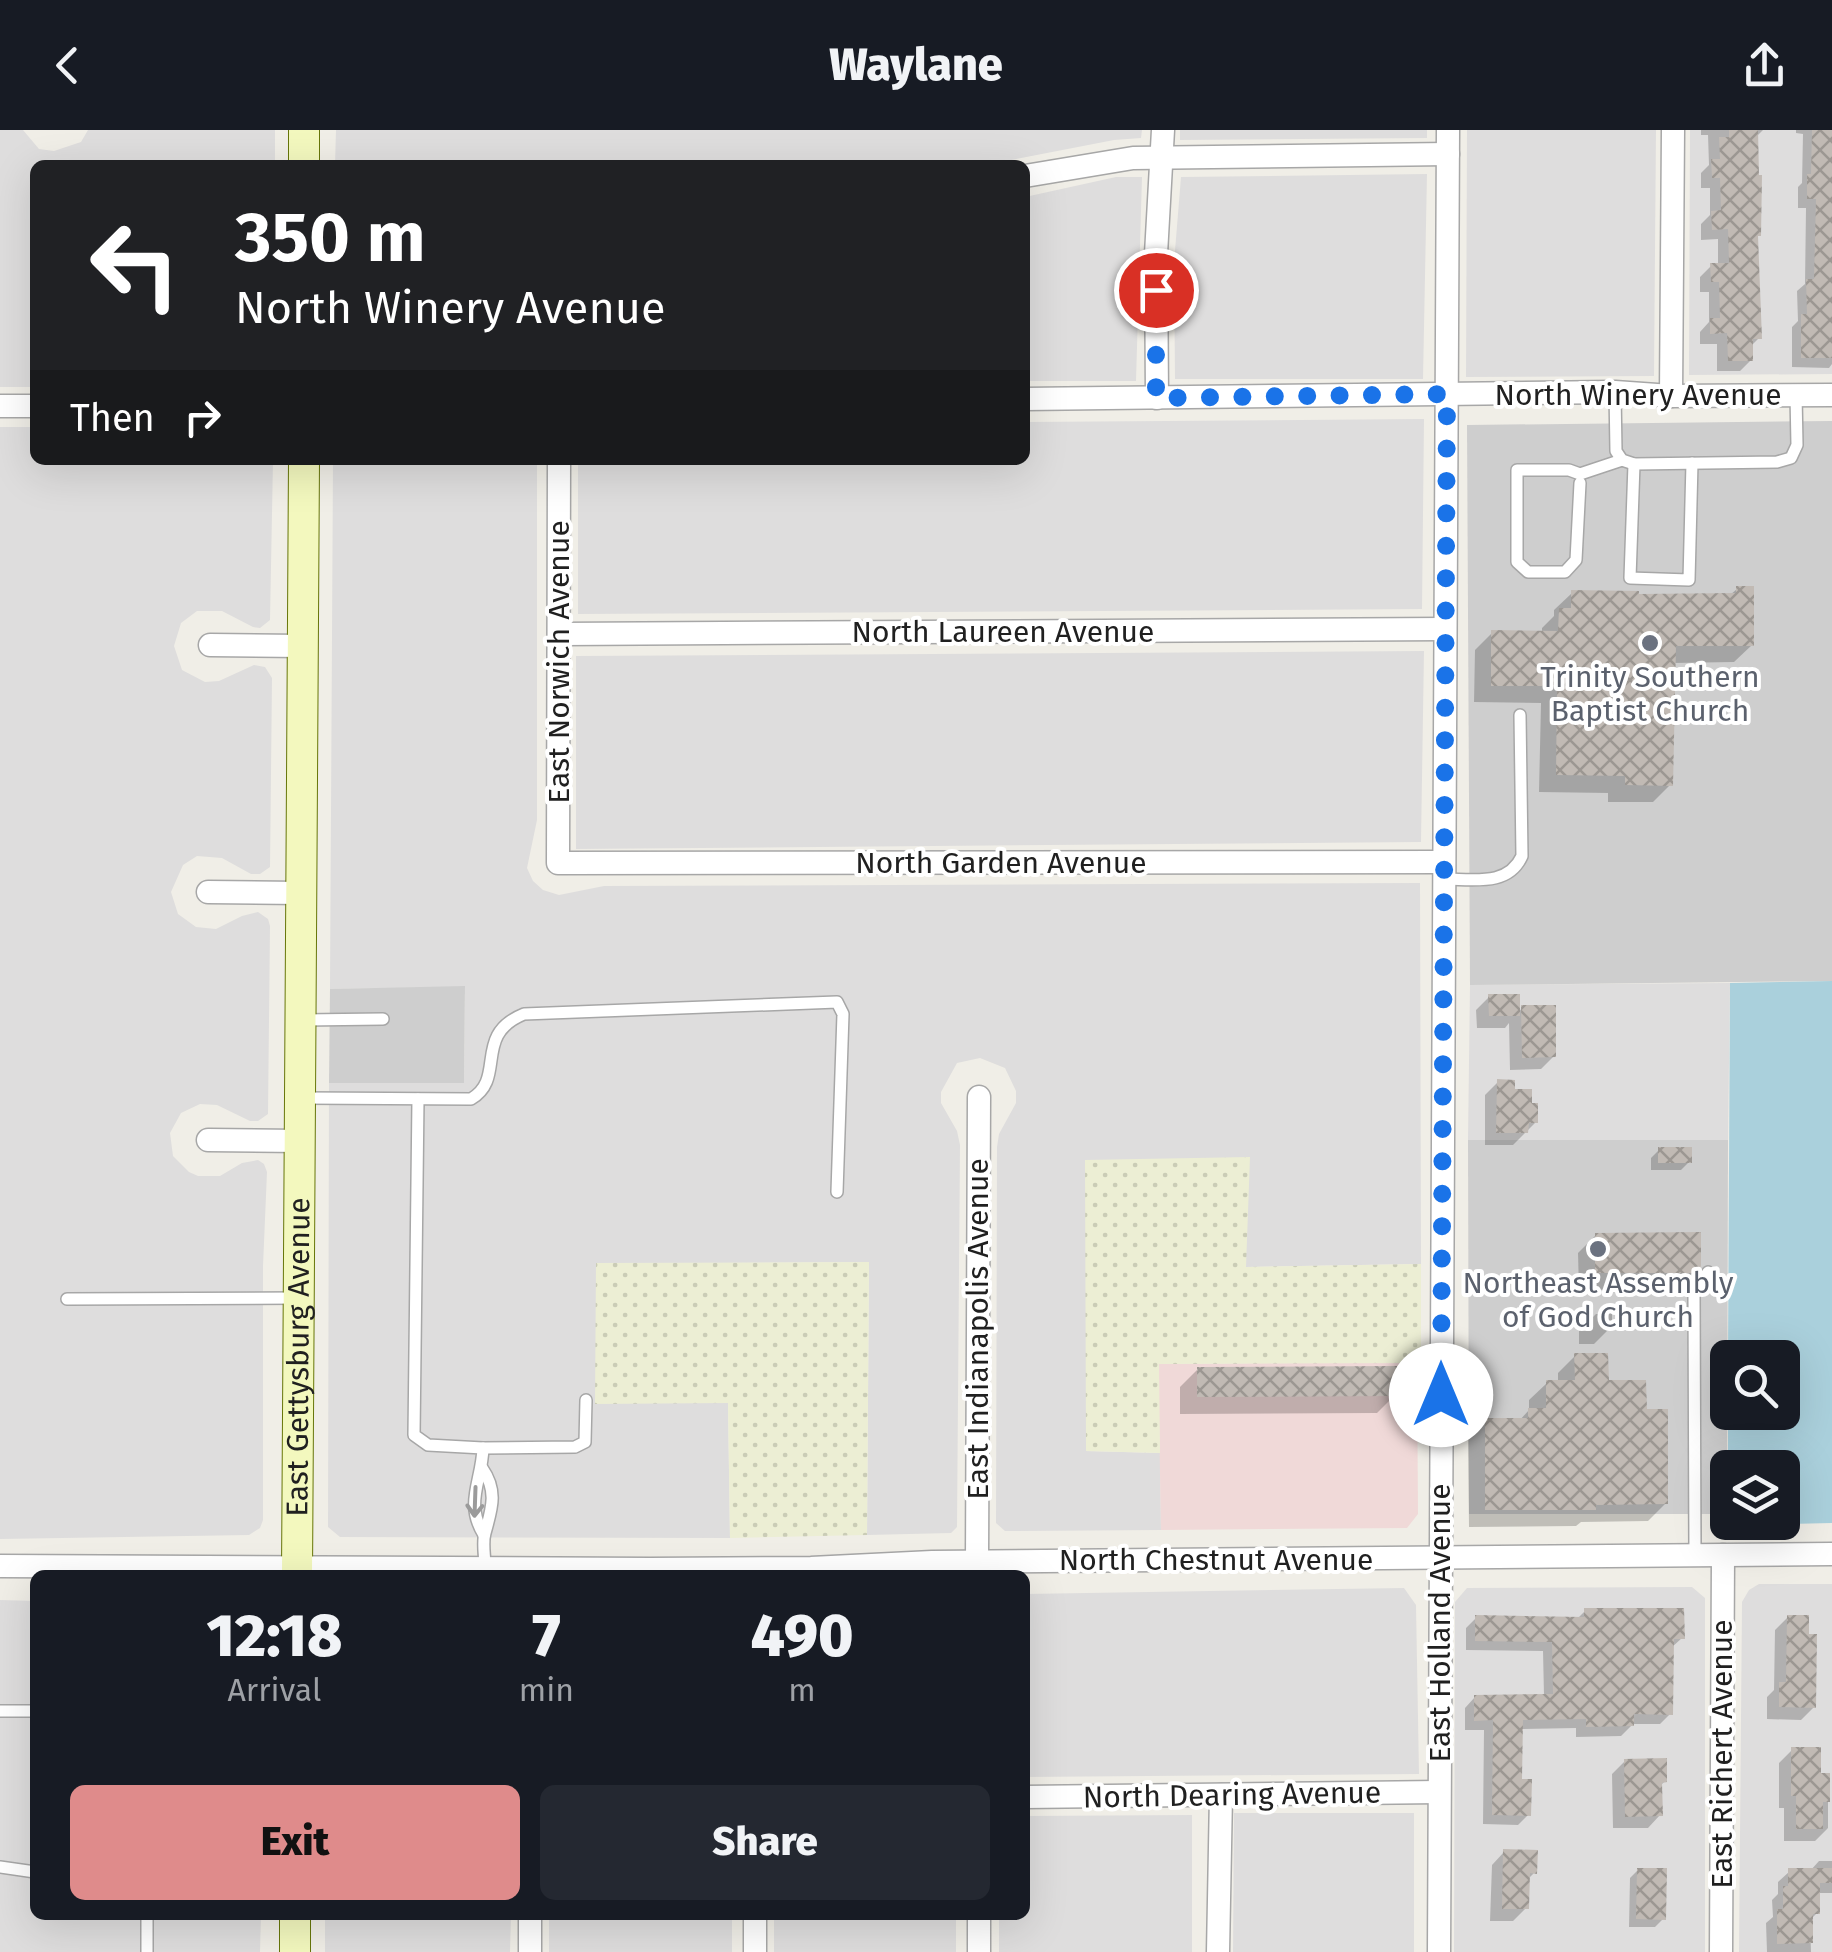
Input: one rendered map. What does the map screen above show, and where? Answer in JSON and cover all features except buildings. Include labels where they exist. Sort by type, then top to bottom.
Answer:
[{"type":"street","points":[[304,130],[304,160]]},
{"type":"street","points":[[1156,398],[1156,254],[1163,130]]},
{"type":"street","points":[[1671,396],[1673,130]]},
{"type":"street","points":[[1030,175],[1104,160],[1448,142]]},
{"type":"street","name":"East Holland Avenue","points":[[1439,1952],[1448,142]]},
{"type":"street","name":"North Winery Avenue","points":[[1030,400],[1615,392],[1671,396],[1832,395]]},
{"type":"street","points":[[0,406],[30,406]]},
{"type":"street","name":"East Gettysburg Avenue","points":[[297,1570],[304,465]]},
{"type":"street","name":"East Norwich Avenue","points":[[558,864],[559,465]]},
{"type":"street","name":"North Laureen Avenue","points":[[561,634],[1445,630]]},
{"type":"street","points":[[210,645],[302,646]]},
{"type":"street","name":"North Garden Avenue","points":[[558,864],[1443,871]]},
{"type":"street","points":[[208,892],[301,893]]},
{"type":"street","name":"East Indianapolis Avenue","points":[[976,1562],[979,1097]]},
{"type":"street","points":[[208,1140],[299,1141]]},
{"type":"street","name":"North Chestnut Avenue","points":[[801,1570],[976,1562],[1832,1554]]},
{"type":"street","name":"East Richert Avenue","points":[[1721,1952],[1722,1555]]},
{"type":"street","name":"North Chestnut Avenue","points":[[0,1566],[115,1570]]},
{"type":"street","name":"North Chestnut Avenue","points":[[372,1570],[485,1567],[648,1570]]},
{"type":"street","name":"North Dearing Avenue","points":[[1030,1796],[1440,1792]]},
{"type":"street","points":[[1218,1952],[1220,1795]]},
{"type":"street","points":[[295,1920],[295,1952]]},
{"type":"street","points":[[530,1920],[530,1952]]},
{"type":"street","points":[[755,1920],[755,1952]]},
{"type":"street","points":[[979,1920],[979,1952]]},
{"type":"lane","points":[[1615,392],[1616,451],[1628,462],[1630,578],[1688,580],[1692,463]]},
{"type":"lane","points":[[1580,483],[1576,560],[1564,572],[1528,572],[1517,562],[1517,470],[1569,470],[1580,474],[1628,462],[1776,462],[1791,458],[1797,445],[1796,395]]},
{"type":"lane","points":[[1443,871],[1495,879],[1516,869],[1522,856],[1520,715]]},
{"type":"lane","points":[[300,1098],[471,1099],[488,1083],[492,1047],[500,1031],[524,1014],[836,1002],[843,1014],[837,1192]]},
{"type":"lane","points":[[300,1020],[382,1019]]},
{"type":"lane","points":[[418,1099],[414,1434],[428,1445],[575,1447],[585,1442],[586,1400]]},
{"type":"lane","points":[[1696,1555],[1694,1295],[1708,1272]]},
{"type":"lane","points":[[67,1299],[299,1298]]},
{"type":"lane","points":[[483,1448],[482,1468],[492,1483],[491,1520],[484,1535],[485,1567]]},
{"type":"lane","points":[[0,1711],[30,1710]]},
{"type":"lane","points":[[0,1868],[30,1871]]},
{"type":"lane","points":[[147,1920],[147,1952]]},
{"type":"shaded area","points":[[0,130],[23,130],[39,149],[54,151],[81,142],[88,130],[275,130],[275,160],[30,160],[30,387],[0,387]]},
{"type":"shaded area","points":[[336,130],[1142,130],[1141,138],[1011,160],[335,160]]},
{"type":"shaded area","points":[[1180,130],[1427,130],[1427,138],[1180,140]]},
{"type":"shaded area","points":[[1467,130],[1656,130],[1654,376],[1466,377]]},
{"type":"shaded area","points":[[1690,130],[1832,130],[1832,374],[1689,375]]},
{"type":"shaded area","points":[[1427,174],[1423,379],[1175,379],[1174,263],[1181,177]]},
{"type":"shaded area","points":[[1116,177],[1142,177],[1136,381],[1030,381],[1030,196]]},
{"type":"shaded area","points":[[1424,419],[1422,609],[578,614],[578,465],[1030,465],[1030,422]]},
{"type":"shaded area","name":"Trinity Southern Baptist Church","points":[[1832,421],[1832,981],[1470,985],[1467,425]]},
{"type":"shaded area","points":[[0,427],[30,427],[30,465],[273,465],[270,620],[260,628],[222,611],[197,611],[181,623],[174,646],[182,670],[205,682],[219,681],[254,665],[265,667],[272,678],[270,867],[260,874],[251,874],[222,858],[197,856],[183,865],[171,892],[178,914],[196,927],[216,929],[258,912],[268,919],[270,926],[268,1114],[250,1121],[217,1105],[200,1104],[181,1113],[170,1133],[173,1156],[198,1176],[220,1176],[242,1163],[258,1160],[267,1172],[263,1520],[260,1528],[249,1535],[0,1539]]},
{"type":"shaded area","points":[[333,465],[537,465],[537,820],[527,868],[533,881],[543,890],[559,895],[604,886],[1420,883],[1421,1264],[1246,1267],[1086,1451],[1160,1453],[1161,1530],[1005,1531],[996,1523],[997,1147],[999,1134],[1016,1103],[1016,1091],[1005,1068],[980,1058],[957,1063],[941,1092],[941,1103],[957,1131],[960,1145],[957,1527],[951,1533],[867,1535],[869,1262],[596,1264],[728,1403],[730,1538],[340,1537],[328,1527],[329,1083],[464,1083],[465,987],[330,989]]},
{"type":"shaded area","points":[[1424,651],[1421,842],[576,849],[576,656]]},
{"type":"shaded area","points":[[1730,983],[1728,1140],[1468,1140],[1470,985]]},
{"type":"shaded area","points":[[465,986],[464,1083],[329,1083],[330,989]]},
{"type":"shaded area","name":"Northeast Assembly of God Church","points":[[1468,1140],[1728,1140],[1727,1340],[1710,1340],[1710,1430],[1727,1430],[1727,1450],[1710,1450],[1710,1514],[1469,1514]]},
{"type":"shaded area","points":[[1417,1362],[1418,1514],[1407,1528],[1161,1530],[1158,1364]]},
{"type":"shaded area","points":[[1759,1584],[1832,1584],[1832,1952],[1739,1952],[1742,1602],[1749,1590]]},
{"type":"shaded area","points":[[1692,1587],[1705,1598],[1705,1952],[1454,1952],[1455,1602],[1467,1588]]},
{"type":"shaded area","points":[[1404,1588],[1416,1605],[1419,1774],[1030,1777],[1030,1594]]},
{"type":"shaded area","points":[[0,1600],[30,1601],[30,1920],[261,1920],[260,1952],[0,1952]]},
{"type":"shaded area","points":[[1234,1813],[1414,1813],[1414,1952],[1233,1952]]},
{"type":"shaded area","points":[[1192,1815],[1192,1952],[999,1952],[999,1920],[1030,1920],[1030,1816]]},
{"type":"shaded area","points":[[325,1920],[511,1920],[510,1952],[325,1952]]},
{"type":"shaded area","points":[[549,1920],[732,1920],[732,1952],[549,1952]]},
{"type":"shaded area","points":[[774,1920],[956,1920],[956,1952],[774,1952]]},
{"type":"green space","points":[[1250,1157],[1246,1267],[1421,1264],[1421,1363],[1159,1364],[1160,1453],[1086,1451],[1085,1160]]},
{"type":"green space","points":[[869,1262],[867,1535],[730,1538],[728,1403],[595,1404],[596,1263]]},
{"type":"water","points":[[1832,981],[1832,1523],[1800,1524],[1800,1450],[1728,1450],[1728,1430],[1800,1430],[1800,1340],[1728,1340],[1730,983]]},
{"type":"place","name":"Trinity Southern Baptist Church","points":[[1650,643]]},
{"type":"place","name":"Northeast Assembly of God Church","points":[[1598,1249]]},
{"type":"route","points":[[1156,290],[1156,398],[1447,394],[1441,1395]]}]
